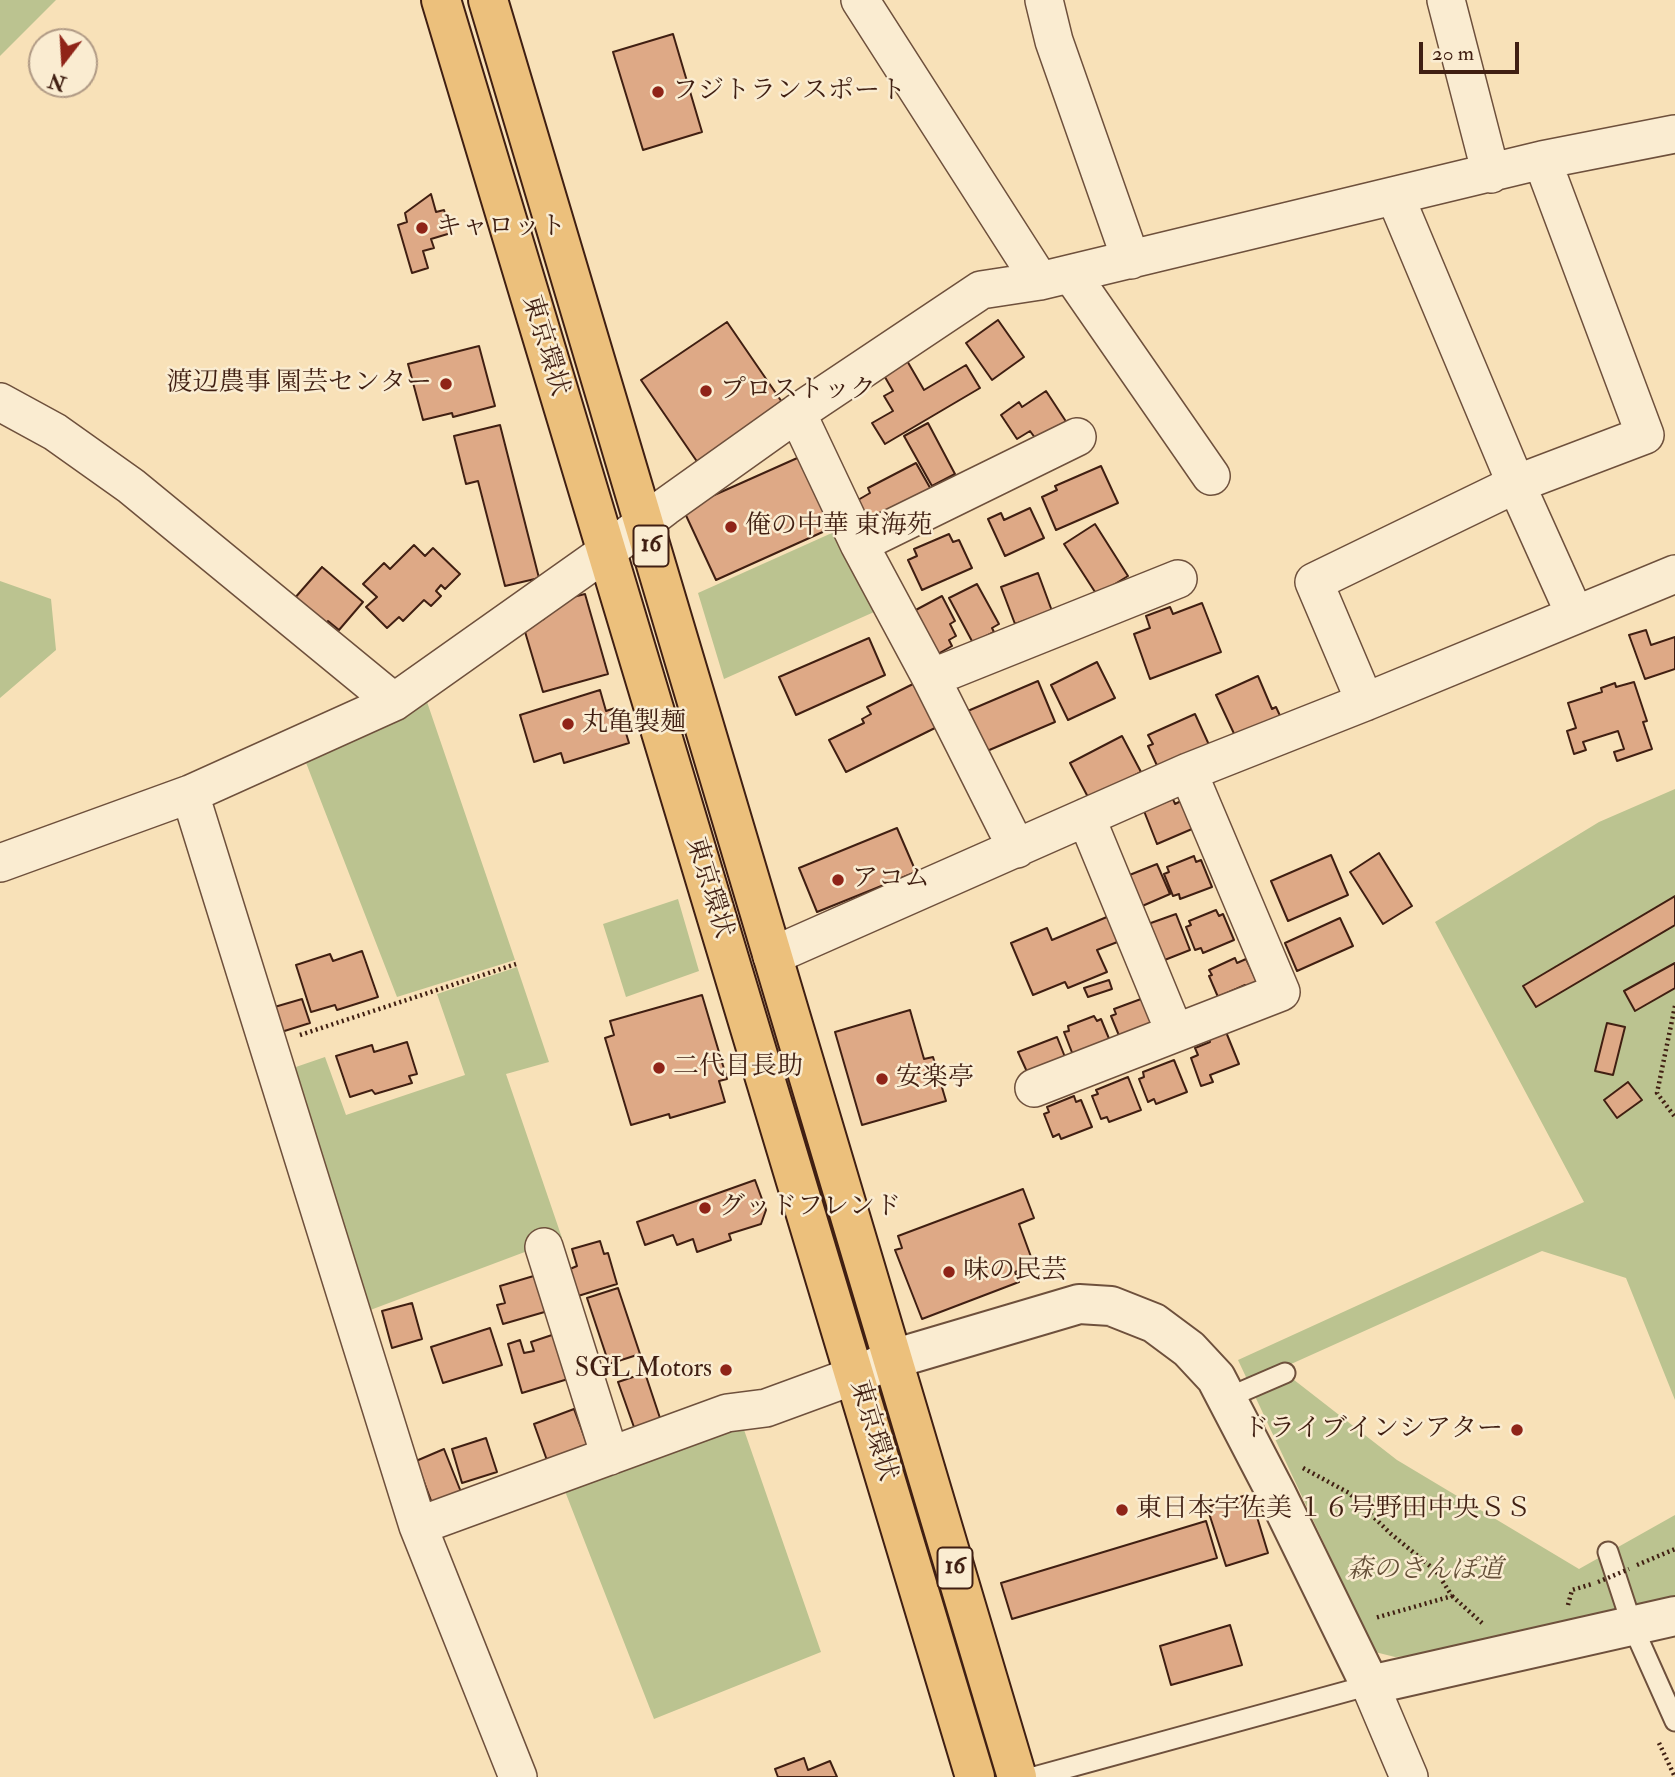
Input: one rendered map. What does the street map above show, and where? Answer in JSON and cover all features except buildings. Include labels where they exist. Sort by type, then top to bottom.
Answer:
[{"type":"highway","name":"東京環状","points":[[441,0],[975,1777]]},
{"type":"highway","name":"東京環状","points":[[488,0],[1017,1777]]},
{"type":"street","points":[[860,0],[1055,277],[1211,475]]},
{"type":"street","points":[[1044,0],[1054,41],[1131,260]]},
{"type":"street","points":[[1446,0],[1490,174]]},
{"type":"street","points":[[0,863],[190,794],[394,702],[797,413],[981,290],[1131,260],[1542,160],[1675,134]]},
{"type":"street","points":[[1365,702],[1314,582],[1516,484],[1645,435],[1542,160]]},
{"type":"street","points":[[1395,196],[1516,484],[1575,615]]},
{"type":"street","points":[[0,402],[55,432],[131,486],[394,702]]},
{"type":"street","points":[[797,413],[859,544],[931,678],[1017,849]]},
{"type":"street","points":[[859,544],[1076,437]]},
{"type":"street","points":[[772,956],[1188,772],[1675,574]]},
{"type":"street","points":[[931,678],[1178,579]]},
{"type":"street","points":[[1034,1088],[1281,992],[1188,772]]},
{"type":"street","points":[[190,794],[418,1526],[518,1777]]},
{"type":"street","points":[[1086,817],[1175,1033]]},
{"type":"street","points":[[544,1247],[610,1456]]},
{"type":"street","points":[[418,1526],[727,1413],[766,1408],[893,1359],[1079,1304],[1111,1306],[1154,1323],[1189,1349],[1216,1378],[1343,1627],[1409,1777]]},
{"type":"street","points":[[1370,1685],[1675,1616]]},
{"type":"lane","points":[[1227,1398],[1285,1373]]},
{"type":"lane","points":[[1608,1552],[1632,1625],[1675,1721]]},
{"type":"lane","points":[[1034,1777],[1370,1685]]},
{"type":"path","points":[[268,1045],[516,964]]},
{"type":"path","points":[[1675,1006],[1657,1093],[1675,1117]]},
{"type":"path","points":[[1264,1469],[1304,1468],[1349,1493],[1391,1534],[1436,1572],[1451,1596],[1343,1627]]},
{"type":"path","points":[[1598,1582],[1675,1549]]},
{"type":"path","points":[[1658,1742],[1675,1777]]},
{"type":"green space","points":[[0,0],[56,0],[28,28],[0,56]]},
{"type":"green space","points":[[843,528],[883,608],[724,679],[698,593]]},
{"type":"green space","points":[[0,581],[51,599],[56,650],[0,698]]},
{"type":"green space","points":[[425,696],[515,960],[397,997],[303,755]]},
{"type":"green space","name":"森のさんぽ道","points":[[1675,789],[1675,1400],[1626,1278],[1542,1251],[1280,1369],[1397,1460],[1579,1569],[1675,1515],[1675,1602],[1409,1656],[1395,1657],[1375,1652],[1238,1360],[1584,1202],[1435,922],[1599,822]]},
{"type":"green space","points":[[678,899],[699,971],[626,997],[603,924]]},
{"type":"green space","points":[[517,967],[549,1062],[506,1074],[562,1238],[365,1312],[290,1069],[325,1057],[346,1115],[465,1075],[437,994]]},
{"type":"green space","points":[[742,1424],[821,1652],[654,1719],[561,1481]]},
{"type":"place","name":"フジトランスポート","points":[[658,92]]},
{"type":"place","name":"キャロット","points":[[422,228]]},
{"type":"place","name":"渡辺農事 園芸センター","points":[[446,384]]},
{"type":"place","name":"プロストック","points":[[706,391]]},
{"type":"place","name":"俺の中華 東海苑","points":[[731,527]]},
{"type":"place","name":"丸亀製麺","points":[[568,724]]},
{"type":"place","name":"アコム","points":[[838,880]]},
{"type":"place","name":"二代目長助","points":[[659,1068]]},
{"type":"place","name":"安楽亭","points":[[882,1079]]},
{"type":"place","name":"グッドフレンド","points":[[705,1208]]},
{"type":"place","name":"味の民芸","points":[[949,1272]]},
{"type":"place","name":"SGL Motors","points":[[726,1370]]},
{"type":"place","name":"ドライブインシアター","points":[[1517,1430]]},
{"type":"place","name":"東日本宇佐美 １６号野田中央ＳＳ","points":[[1122,1510]]}]
